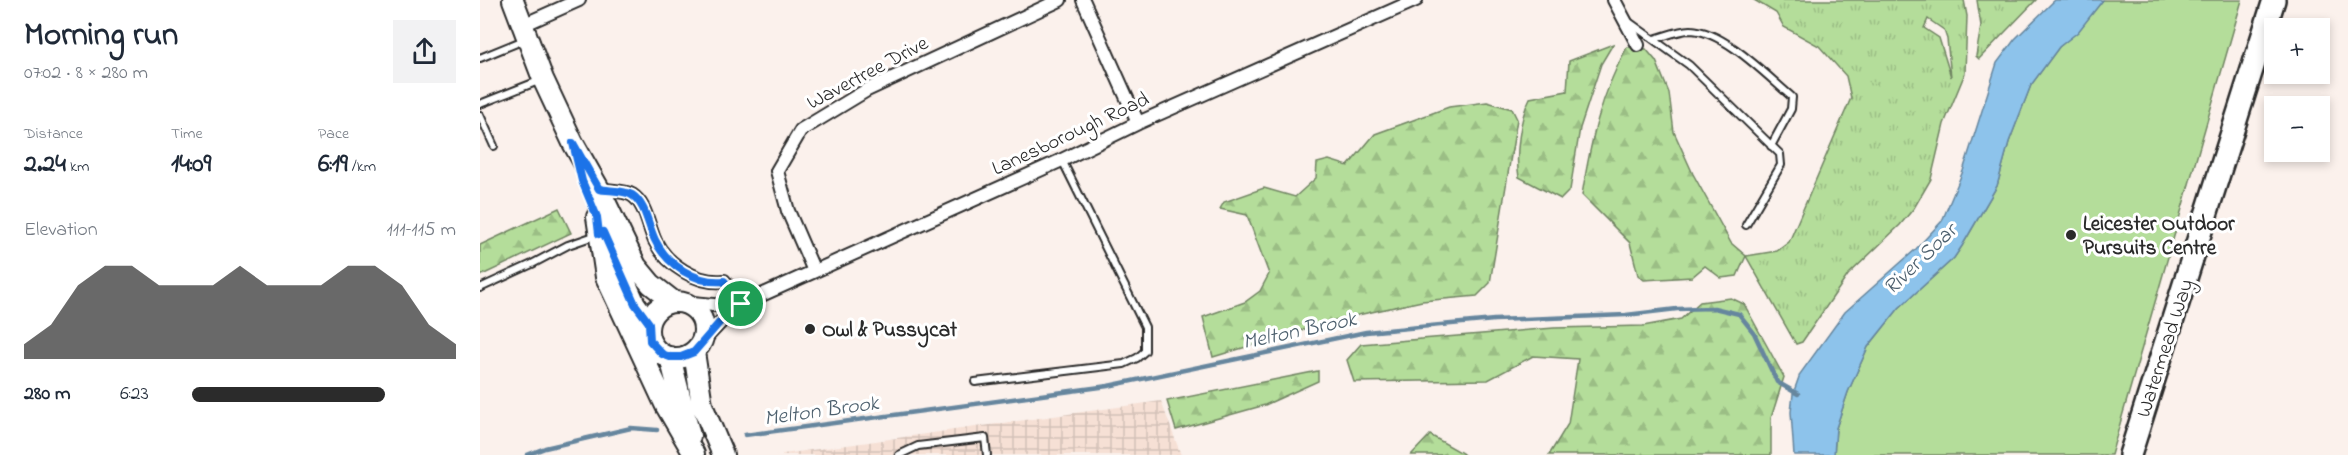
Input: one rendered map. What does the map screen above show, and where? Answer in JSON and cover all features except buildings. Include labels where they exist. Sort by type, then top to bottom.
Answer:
[{"type":"highway","name":"Watermead Way","points":[[2130,455],[2274,0]]},
{"type":"main road","points":[[513,0],[543,79],[636,266],[651,284],[678,302],[690,305],[701,316],[704,326],[697,348],[702,405],[723,455]]},
{"type":"main road","points":[[573,143],[582,181],[599,228],[635,304],[649,323]]},
{"type":"main road","points":[[599,228],[606,277],[666,406],[694,454]]},
{"type":"main road","points":[[678,302],[659,308],[649,323],[648,332],[655,348],[670,357],[687,356],[697,348]]},
{"type":"main road","points":[[670,357],[694,454]]},
{"type":"street","points":[[525,31],[579,0]]},
{"type":"street","name":"Wavertree Drive","points":[[814,271],[788,211],[777,171],[801,130],[867,90],[1060,0]]},
{"type":"street","points":[[1083,0],[1138,123]]},
{"type":"street","name":"Lanesborough Road","points":[[697,348],[738,305],[1062,160],[1138,123],[1416,0]]},
{"type":"street","points":[[1614,0],[1621,17],[1638,45]]},
{"type":"street","points":[[599,189],[631,194],[641,205],[656,242],[672,262],[695,277],[714,282],[724,281],[738,305]]},
{"type":"street","name":"Lanesborough Road","points":[[678,302],[738,305]]},
{"type":"lane","points":[[1621,17],[1689,65],[1780,154],[1781,165],[1746,225]]},
{"type":"lane","points":[[1654,39],[1689,30],[1722,39],[1792,97],[1791,109],[1771,146]]},
{"type":"lane","points":[[480,58],[525,31]]},
{"type":"lane","points":[[480,104],[543,79]]},
{"type":"lane","points":[[480,115],[494,146]]},
{"type":"lane","points":[[975,382],[1124,364],[1145,351],[1145,327],[1062,160]]},
{"type":"lane","points":[[480,288],[532,264],[599,228]]},
{"type":"lane","points":[[899,455],[918,446],[985,438],[987,455]]},
{"type":"shaded area","points":[[1161,401],[1181,455],[776,455]]},
{"type":"green space","points":[[1754,0],[1964,0],[1967,16],[1965,73],[1944,124],[1931,179],[1914,208],[1900,225],[1848,275],[1802,342],[1796,344],[1746,256],[1777,251],[1789,242],[1851,98],[1846,76],[1819,46],[1784,27],[1776,13]],"holes":[[[1928,19],[1944,30],[1947,39],[1951,77],[1939,38],[1924,28]]]},
{"type":"green space","points":[[1977,0],[2036,0],[1979,59],[1976,56],[1981,26]]},
{"type":"green space","name":"Leicester Outdoor Pursuits Centre","points":[[2103,0],[2242,0],[2111,455],[1834,455],[1836,428],[1848,392],[1868,347],[1899,308],[1954,258],[1997,186],[2009,142],[2031,85],[2059,47],[2078,31]]},
{"type":"green space","points":[[1613,44],[1601,64],[1580,128],[1570,190],[1561,199],[1519,177],[1519,137],[1526,106],[1530,98],[1567,91],[1569,61]]},
{"type":"green space","points":[[1627,47],[1646,49],[1656,61],[1669,93],[1674,132],[1693,174],[1731,243],[1746,256],[1737,276],[1721,278],[1705,266],[1692,277],[1644,280],[1638,275],[1630,243],[1582,195],[1603,101]]},
{"type":"green space","points":[[1487,102],[1512,109],[1517,119],[1490,283],[1477,296],[1422,301],[1335,320],[1213,357],[1203,317],[1245,302],[1260,291],[1269,274],[1247,215],[1220,209],[1224,202],[1264,188],[1295,197],[1316,178],[1317,163],[1329,160],[1348,166],[1375,134],[1449,107]]},
{"type":"green space","points":[[559,208],[571,233],[480,276],[480,245]]},
{"type":"green space","points":[[1731,298],[1744,304],[1784,377],[1771,418],[1771,455],[1549,455],[1568,424],[1578,359],[1533,356],[1488,380],[1354,382],[1347,360],[1361,344],[1554,328],[1643,326],[1681,319],[1700,302]]},
{"type":"green space","points":[[1318,371],[1318,381],[1265,405],[1176,430],[1167,401]]},
{"type":"green space","points":[[1430,435],[1462,453],[1464,455],[1411,455]]},
{"type":"water","name":"River Soar","points":[[2055,0],[2103,0],[2078,32],[2059,47],[2031,85],[2009,142],[1997,186],[1954,258],[1899,308],[1868,347],[1848,392],[1836,428],[1834,455],[1794,455],[1791,412],[1793,394],[1800,374],[1845,312],[1916,249],[1942,221],[1963,171],[1997,63],[2015,39]]},
{"type":"waterway","name":"Melton Brook","points":[[745,435],[1108,386],[1366,332],[1494,320],[1626,315],[1677,309],[1714,308],[1739,314],[1754,333],[1777,382],[1798,394]]},
{"type":"waterway","name":"Melton Brook","points":[[527,455],[545,448],[631,428],[657,430]]},
{"type":"place","name":"Leicester Outdoor Pursuits Centre","points":[[2071,235]]},
{"type":"place","name":"Owl & Pussycat","points":[[810,329]]},
{"type":"route","points":[[573,143],[599,189],[631,194],[641,205],[656,242],[677,267],[695,277],[714,282],[724,281],[741,304],[726,315],[694,352],[687,356],[670,357],[655,348],[650,341],[649,323],[638,311],[603,232],[599,234],[597,217],[582,181],[573,143]]}]
